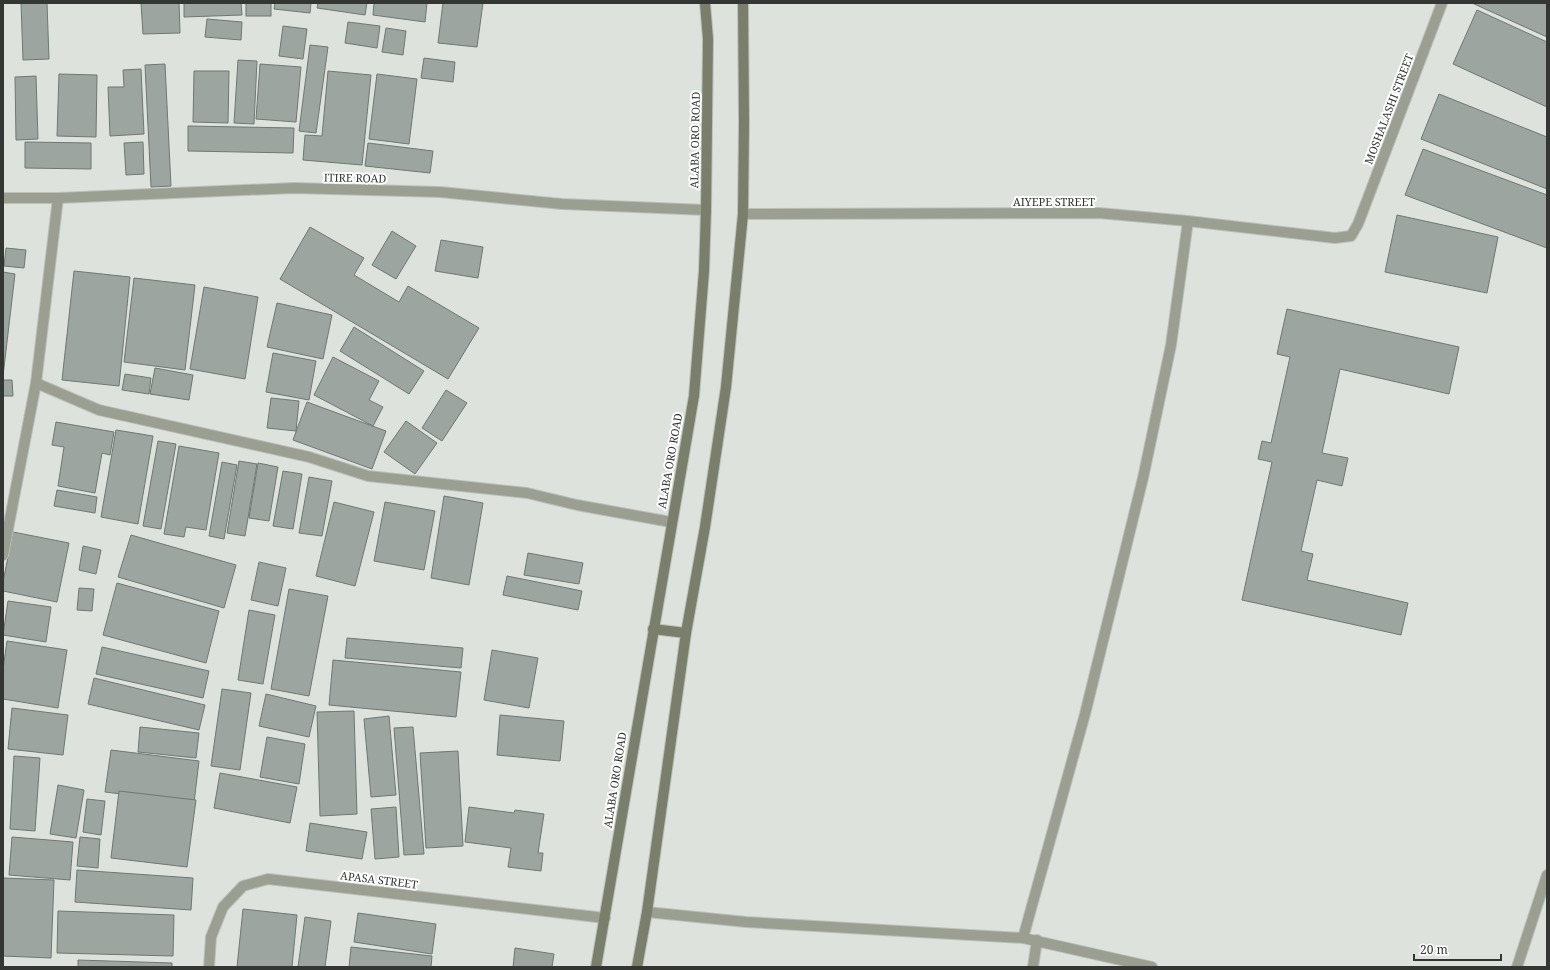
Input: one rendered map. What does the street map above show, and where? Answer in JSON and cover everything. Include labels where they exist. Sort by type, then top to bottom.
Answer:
[{"type":"main road","name":"ALABA ORO ROAD","points":[[596,967],[671,522],[694,396],[704,271],[706,210],[708,38],[706,3]]},
{"type":"main road","points":[[637,967],[647,912],[686,633],[705,527],[726,387],[743,214],[743,3]]},
{"type":"main road","points":[[653,629],[686,633]]},
{"type":"street","name":"MOSHALASHI STREET","points":[[1358,224],[1442,3]]},
{"type":"street","name":"ITIRE ROAD","points":[[3,198],[58,198],[294,188],[440,192],[562,204],[706,210]]},
{"type":"street","points":[[3,555],[36,383],[58,198]]},
{"type":"street","name":"AIYEPE STREET","points":[[743,214],[1099,213],[1188,221],[1335,238],[1351,236],[1358,224]]},
{"type":"street","points":[[1023,938],[1085,714],[1143,478],[1171,345],[1188,221]]},
{"type":"street","points":[[36,383],[99,410],[309,458],[368,476],[527,493],[577,505],[671,522]]},
{"type":"street","points":[[1517,967],[1547,875]]},
{"type":"street","name":"APASA STREET","points":[[208,967],[211,938],[223,907],[243,886],[268,879],[605,918]]},
{"type":"street","points":[[647,912],[746,922],[1023,938],[1152,967]]},
{"type":"street","points":[[1033,967],[1037,940]]},
{"type":"building","points":[[21,3],[47,3],[49,59],[23,60]]},
{"type":"building","points":[[141,3],[179,3],[180,33],[143,34]]},
{"type":"building","points":[[184,3],[241,3],[242,15],[184,17]]},
{"type":"building","points":[[246,3],[271,3],[271,16],[246,16]]},
{"type":"building","points":[[275,3],[311,3],[310,13],[274,9]]},
{"type":"building","points":[[318,3],[367,3],[365,15],[317,8]]},
{"type":"building","points":[[374,3],[427,3],[425,22],[373,15]]},
{"type":"building","points":[[443,3],[483,3],[477,47],[438,43]]},
{"type":"building","points":[[1472,3],[1547,3],[1547,37]]},
{"type":"building","points":[[1477,10],[1547,42],[1547,107],[1453,64]]},
{"type":"building","points":[[207,19],[242,22],[241,40],[205,37]]},
{"type":"building","points":[[348,22],[380,26],[377,48],[345,43]]},
{"type":"building","points":[[283,26],[307,29],[303,59],[279,56]]},
{"type":"building","points":[[386,28],[406,31],[403,55],[382,52]]},
{"type":"building","points":[[310,45],[328,47],[316,133],[299,131]]},
{"type":"building","points":[[424,58],[455,62],[453,82],[421,78]]},
{"type":"building","points":[[238,60],[257,61],[254,124],[234,123]]},
{"type":"building","points":[[165,64],[171,186],[151,187],[145,65]]},
{"type":"building","points":[[260,64],[301,67],[296,122],[256,119]]},
{"type":"building","points":[[141,69],[144,134],[110,136],[108,87],[124,87],[123,70]]},
{"type":"building","points":[[194,71],[229,71],[228,123],[193,122]]},
{"type":"building","points":[[328,71],[371,75],[362,165],[303,160],[305,135],[322,136]]},
{"type":"building","points":[[59,74],[97,75],[96,137],[57,136]]},
{"type":"building","points":[[377,74],[417,79],[409,144],[369,139]]},
{"type":"building","points":[[36,76],[38,139],[16,140],[15,77]]},
{"type":"building","points":[[1439,94],[1547,137],[1547,189],[1421,139]]},
{"type":"building","points":[[188,126],[294,128],[293,153],[188,151]]},
{"type":"building","points":[[25,142],[91,143],[91,169],[25,168]]},
{"type":"building","points":[[143,142],[144,174],[126,175],[124,143]]},
{"type":"building","points":[[368,143],[433,151],[430,173],[365,166]]},
{"type":"building","points":[[1423,149],[1547,195],[1547,248],[1405,195]]},
{"type":"building","points":[[1397,215],[1498,237],[1487,293],[1385,272]]},
{"type":"building","points":[[310,227],[364,258],[354,275],[399,302],[408,286],[479,328],[448,379],[280,279]]},
{"type":"building","points":[[392,231],[416,246],[396,279],[372,265]]},
{"type":"building","points":[[441,240],[483,247],[478,278],[435,271]]},
{"type":"building","points":[[6,248],[26,250],[24,268],[4,266]]},
{"type":"building","points":[[74,271],[130,277],[119,386],[62,380]]},
{"type":"building","points":[[3,272],[15,274],[3,376]]},
{"type":"building","points":[[134,278],[195,285],[185,370],[124,362]]},
{"type":"building","points":[[204,287],[258,297],[245,379],[190,369]]},
{"type":"building","points":[[277,303],[332,315],[323,359],[267,347]]},
{"type":"building","points":[[1287,309],[1459,347],[1449,394],[1340,369],[1322,453],[1348,458],[1342,486],[1317,480],[1301,551],[1313,554],[1307,580],[1408,603],[1401,635],[1242,600],[1272,462],[1258,459],[1262,441],[1271,443],[1290,357],[1277,354]]},
{"type":"building","points":[[354,327],[424,371],[409,394],[340,351]]},
{"type":"building","points":[[273,353],[316,361],[309,400],[266,392]]},
{"type":"building","points":[[333,357],[379,381],[369,400],[383,407],[373,426],[314,395]]},
{"type":"building","points":[[155,368],[193,375],[189,400],[150,394]]},
{"type":"building","points":[[125,374],[151,378],[149,394],[122,390]]},
{"type":"building","points":[[3,380],[12,380],[13,396],[3,396]]},
{"type":"building","points":[[446,390],[467,403],[442,441],[422,428]]},
{"type":"building","points":[[271,398],[299,401],[296,431],[267,428]]},
{"type":"building","points":[[307,402],[386,431],[372,469],[293,440]]},
{"type":"building","points":[[406,421],[437,443],[415,474],[384,452]]},
{"type":"building","points":[[56,422],[114,432],[110,455],[102,453],[95,493],[58,486],[64,447],[52,445]]},
{"type":"building","points":[[116,430],[153,436],[138,524],[101,517]]},
{"type":"building","points":[[158,441],[176,444],[161,529],[143,526]]},
{"type":"building","points":[[179,446],[219,453],[206,530],[186,527],[184,537],[164,534]]},
{"type":"building","points":[[239,461],[257,464],[245,536],[227,533]]},
{"type":"building","points":[[222,462],[237,465],[224,539],[209,536]]},
{"type":"building","points":[[258,463],[278,467],[269,521],[249,518]]},
{"type":"building","points":[[283,471],[302,474],[293,529],[273,526]]},
{"type":"building","points":[[309,477],[332,481],[322,536],[299,533]]},
{"type":"building","points":[[57,490],[97,497],[95,513],[54,506]]},
{"type":"building","points":[[444,496],[483,503],[469,585],[431,578]]},
{"type":"building","points":[[334,502],[374,512],[355,586],[316,576]]},
{"type":"building","points":[[385,502],[435,511],[424,570],[374,561]]},
{"type":"building","points":[[13,532],[69,543],[57,602],[3,591],[3,582]]},
{"type":"building","points":[[131,535],[236,565],[224,608],[118,577]]},
{"type":"building","points":[[83,546],[101,550],[96,574],[79,570]]},
{"type":"building","points":[[528,553],[583,563],[579,584],[524,575]]},
{"type":"building","points":[[259,562],[286,568],[278,606],[251,600]]},
{"type":"building","points":[[507,576],[582,591],[578,610],[503,595]]},
{"type":"building","points":[[117,583],[219,611],[206,663],[103,635]]},
{"type":"building","points":[[79,588],[94,589],[92,611],[77,610]]},
{"type":"building","points":[[289,589],[328,596],[309,696],[271,689]]},
{"type":"building","points":[[8,601],[51,607],[46,642],[3,635]]},
{"type":"building","points":[[249,610],[275,615],[263,684],[238,680]]},
{"type":"building","points":[[347,638],[463,648],[461,668],[345,658]]},
{"type":"building","points":[[7,641],[67,650],[58,708],[3,699],[3,669]]},
{"type":"building","points":[[102,647],[209,671],[203,698],[96,674]]},
{"type":"building","points":[[492,650],[538,658],[529,708],[484,700]]},
{"type":"building","points":[[333,660],[461,672],[456,717],[329,705]]},
{"type":"building","points":[[94,678],[205,705],[199,730],[88,704]]},
{"type":"building","points":[[222,689],[251,693],[240,770],[211,766]]},
{"type":"building","points":[[266,694],[316,706],[309,737],[259,726]]},
{"type":"building","points":[[12,708],[68,715],[63,755],[8,749]]},
{"type":"building","points":[[354,711],[357,814],[320,816],[317,712]]},
{"type":"building","points":[[500,715],[564,721],[560,761],[497,755]]},
{"type":"building","points":[[389,716],[396,795],[371,797],[364,719]]},
{"type":"building","points":[[140,727],[199,733],[196,758],[138,752]]},
{"type":"building","points":[[413,727],[424,854],[404,855],[394,728]]},
{"type":"building","points":[[267,737],[305,744],[299,784],[260,777]]},
{"type":"building","points":[[111,750],[199,761],[194,803],[105,792]]},
{"type":"building","points":[[458,751],[463,846],[426,848],[420,753]]},
{"type":"building","points":[[14,756],[40,758],[35,831],[10,829]]},
{"type":"building","points":[[220,773],[297,787],[290,823],[214,808]]},
{"type":"building","points":[[58,785],[84,790],[76,838],[50,834]]},
{"type":"building","points":[[119,791],[196,800],[187,867],[111,858]]},
{"type":"building","points":[[87,799],[105,801],[101,835],[83,832]]},
{"type":"building","points":[[396,807],[399,857],[375,859],[371,809]]},
{"type":"building","points":[[469,807],[514,813],[515,810],[544,814],[538,853],[543,853],[541,871],[508,867],[511,848],[465,842]]},
{"type":"building","points":[[310,823],[367,832],[362,859],[306,851]]},
{"type":"building","points":[[12,837],[73,842],[70,880],[9,875]]},
{"type":"building","points":[[80,837],[100,839],[98,868],[77,866]]},
{"type":"building","points":[[77,870],[193,878],[191,910],[75,902]]},
{"type":"building","points":[[3,878],[54,880],[51,958],[3,956]]},
{"type":"building","points":[[243,909],[297,915],[292,967],[237,967]]},
{"type":"building","points":[[58,911],[174,915],[173,956],[57,953]]},
{"type":"building","points":[[358,913],[436,924],[432,954],[354,942]]},
{"type":"building","points":[[305,917],[331,921],[325,967],[298,967]]},
{"type":"building","points":[[351,947],[432,956],[431,967],[349,967]]},
{"type":"building","points":[[515,948],[554,954],[552,967],[513,967]]},
{"type":"building","points":[[78,960],[172,963],[172,967],[78,967]]}]
